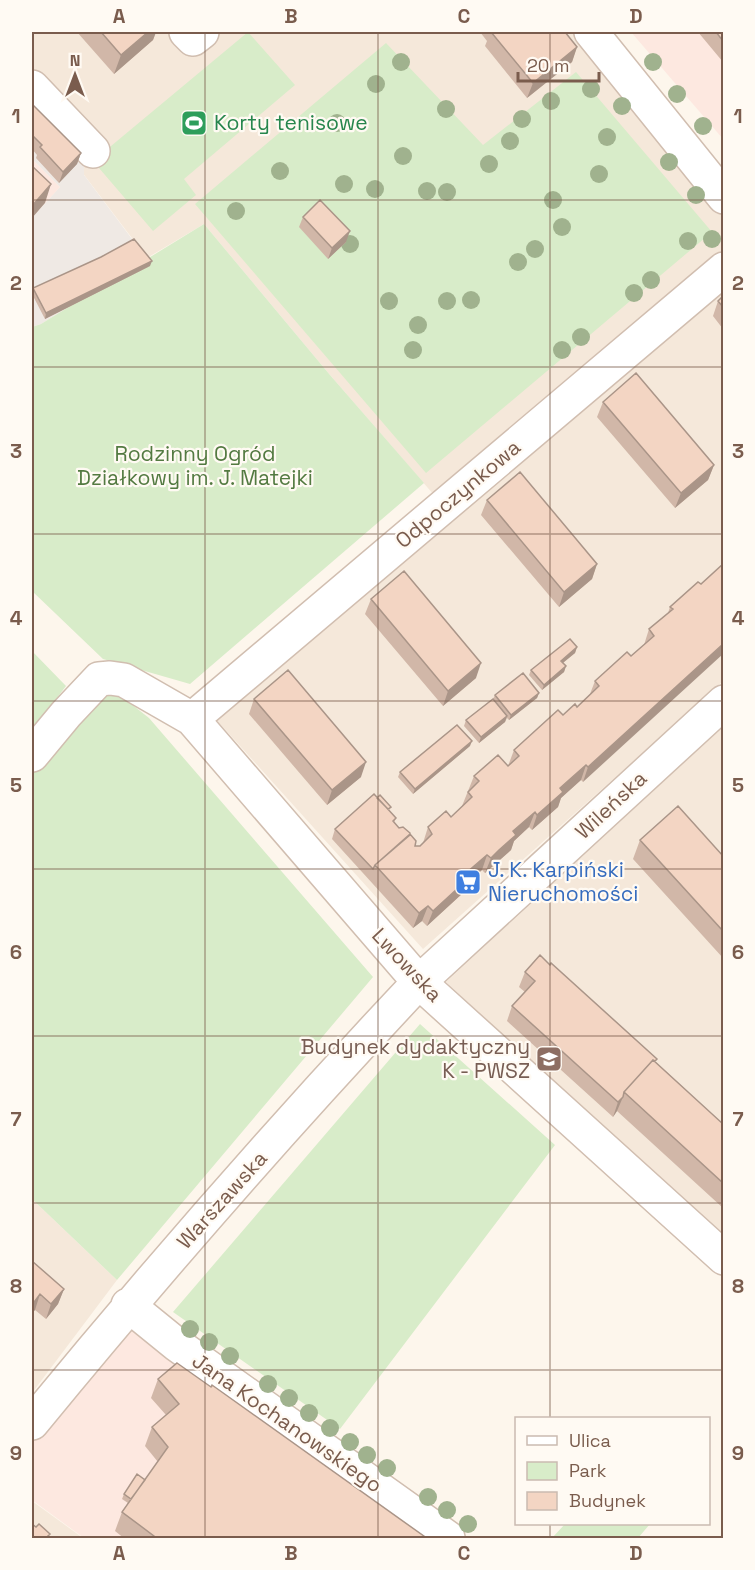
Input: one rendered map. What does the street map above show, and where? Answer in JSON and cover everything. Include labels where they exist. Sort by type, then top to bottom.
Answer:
[{"type":"street","points":[[186,32],[193,39],[202,32]]},
{"type":"street","points":[[591,32],[723,197]]},
{"type":"street","points":[[32,87],[93,151]]},
{"type":"street","name":"Odpoczynkowa","points":[[192,719],[723,269]]},
{"type":"street","name":"Lwowska","points":[[32,755],[99,679],[124,680],[192,719],[419,982],[723,1258]]},
{"type":"street","name":"Wileńska","points":[[419,982],[723,702]]},
{"type":"street","name":"Warszawska","points":[[32,1423],[128,1305],[419,982]]},
{"type":"street","name":"Jana Kochanowskiego","points":[[128,1305],[176,1344],[448,1539]]},
{"type":"shaded area","points":[[32,32],[573,32],[723,214],[723,249],[434,495],[204,224],[147,258],[32,106]]},
{"type":"shaded area","points":[[631,32],[723,32],[723,139]]},
{"type":"shaded area","points":[[32,106],[84,159],[84,175],[147,259],[41,324],[32,327],[32,218],[60,187],[32,159]]},
{"type":"shaded area","points":[[32,159],[60,187],[32,218]]},
{"type":"shaded area","points":[[723,284],[723,681],[423,949],[213,716]]},
{"type":"shaded area","points":[[723,727],[723,1238],[446,982]]},
{"type":"shaded area","points":[[32,1199],[117,1280],[32,1393]]},
{"type":"shaded area","points":[[134,1322],[426,1538],[84,1538],[32,1500],[32,1442]]},
{"type":"shaded area","points":[[32,1501],[83,1538],[32,1538]]},
{"type":"green space","name":"Korty tenisowe","points":[[248,32],[295,85],[184,179],[196,195],[153,231],[93,161]]},
{"type":"green space","points":[[386,43],[483,145],[576,72],[712,232],[426,473],[195,204]]},
{"type":"green space","name":"Rodzinny Ogród Działkowy im. J. Matejki","points":[[204,224],[424,483],[190,684],[103,659],[32,591],[32,327],[41,324]]},
{"type":"green space","points":[[32,651],[66,686],[32,731]]},
{"type":"green space","points":[[111,688],[149,718],[373,977],[117,1280],[32,1199],[32,774],[91,704]]},
{"type":"green space","points":[[420,1024],[555,1145],[340,1429],[173,1312]]},
{"type":"green space","points":[[564,1525],[649,1525],[638,1538],[552,1538]]},
{"type":"building","points":[[101,32],[148,32],[121,55]]},
{"type":"building","points":[[491,32],[565,32],[577,47],[533,83]]},
{"type":"building","points":[[716,32],[723,32],[723,41]]},
{"type":"building","points":[[32,104],[81,153],[63,172],[32,135]]},
{"type":"building","points":[[32,166],[51,184],[32,206]]},
{"type":"building","points":[[320,200],[350,231],[332,248],[303,217]]},
{"type":"building","points":[[134,239],[152,261],[46,313],[33,288]]},
{"type":"building","points":[[723,296],[723,307],[718,301]]},
{"type":"building","points":[[636,373],[714,465],[681,493],[603,402]]},
{"type":"building","points":[[520,472],[597,564],[564,592],[487,500]]},
{"type":"building","points":[[723,564],[723,644],[588,767],[586,765],[560,788],[563,792],[537,815],[535,812],[513,831],[516,835],[491,858],[487,855],[466,873],[470,877],[433,911],[428,906],[419,913],[375,865],[410,834],[416,841],[415,846],[420,846],[432,834],[428,827],[446,811],[451,817],[472,797],[468,792],[479,781],[474,776],[498,755],[508,766],[519,756],[514,750],[558,710],[563,715],[575,704],[577,707],[599,686],[595,681],[627,652],[631,656],[654,636],[649,629],[673,609],[670,607]]},
{"type":"building","points":[[404,571],[481,663],[448,691],[371,599]]},
{"type":"building","points":[[570,639],[577,647],[561,661],[566,666],[544,685],[531,670]]},
{"type":"building","points":[[288,670],[366,762],[332,790],[254,699]]},
{"type":"building","points":[[523,673],[539,693],[511,715],[495,695]]},
{"type":"building","points":[[493,699],[507,716],[481,737],[466,720]]},
{"type":"building","points":[[457,725],[472,741],[415,789],[400,772]]},
{"type":"building","points":[[374,794],[396,818],[393,821],[399,828],[403,827],[410,835],[373,869],[335,829]]},
{"type":"building","points":[[380,795],[391,807],[388,809],[377,798]]},
{"type":"building","points":[[678,806],[723,856],[723,931],[640,840]]},
{"type":"building","points":[[540,955],[657,1059],[653,1060],[618,1102],[512,1006],[535,981],[525,972]]},
{"type":"building","points":[[653,1060],[723,1124],[723,1183],[624,1092]]},
{"type":"building","points":[[32,1261],[64,1289],[51,1304],[40,1294],[32,1305]]},
{"type":"building","points":[[177,1363],[211,1387],[212,1385],[428,1539],[158,1539],[122,1512],[168,1447],[152,1427],[179,1404],[158,1379]]},
{"type":"building","points":[[137,1474],[145,1480],[131,1499],[124,1494]]},
{"type":"building","points":[[32,1524],[36,1527],[39,1524],[50,1534],[48,1539],[32,1539]]},
{"type":"place","name":"Korty tenisowe","points":[[194,123]]},
{"type":"place","name":"J. K. Karpiński Nieruchomości","points":[[468,882]]},
{"type":"place","name":"Budynek dydaktyczny K - PWSZ","points":[[549,1059]]}]
